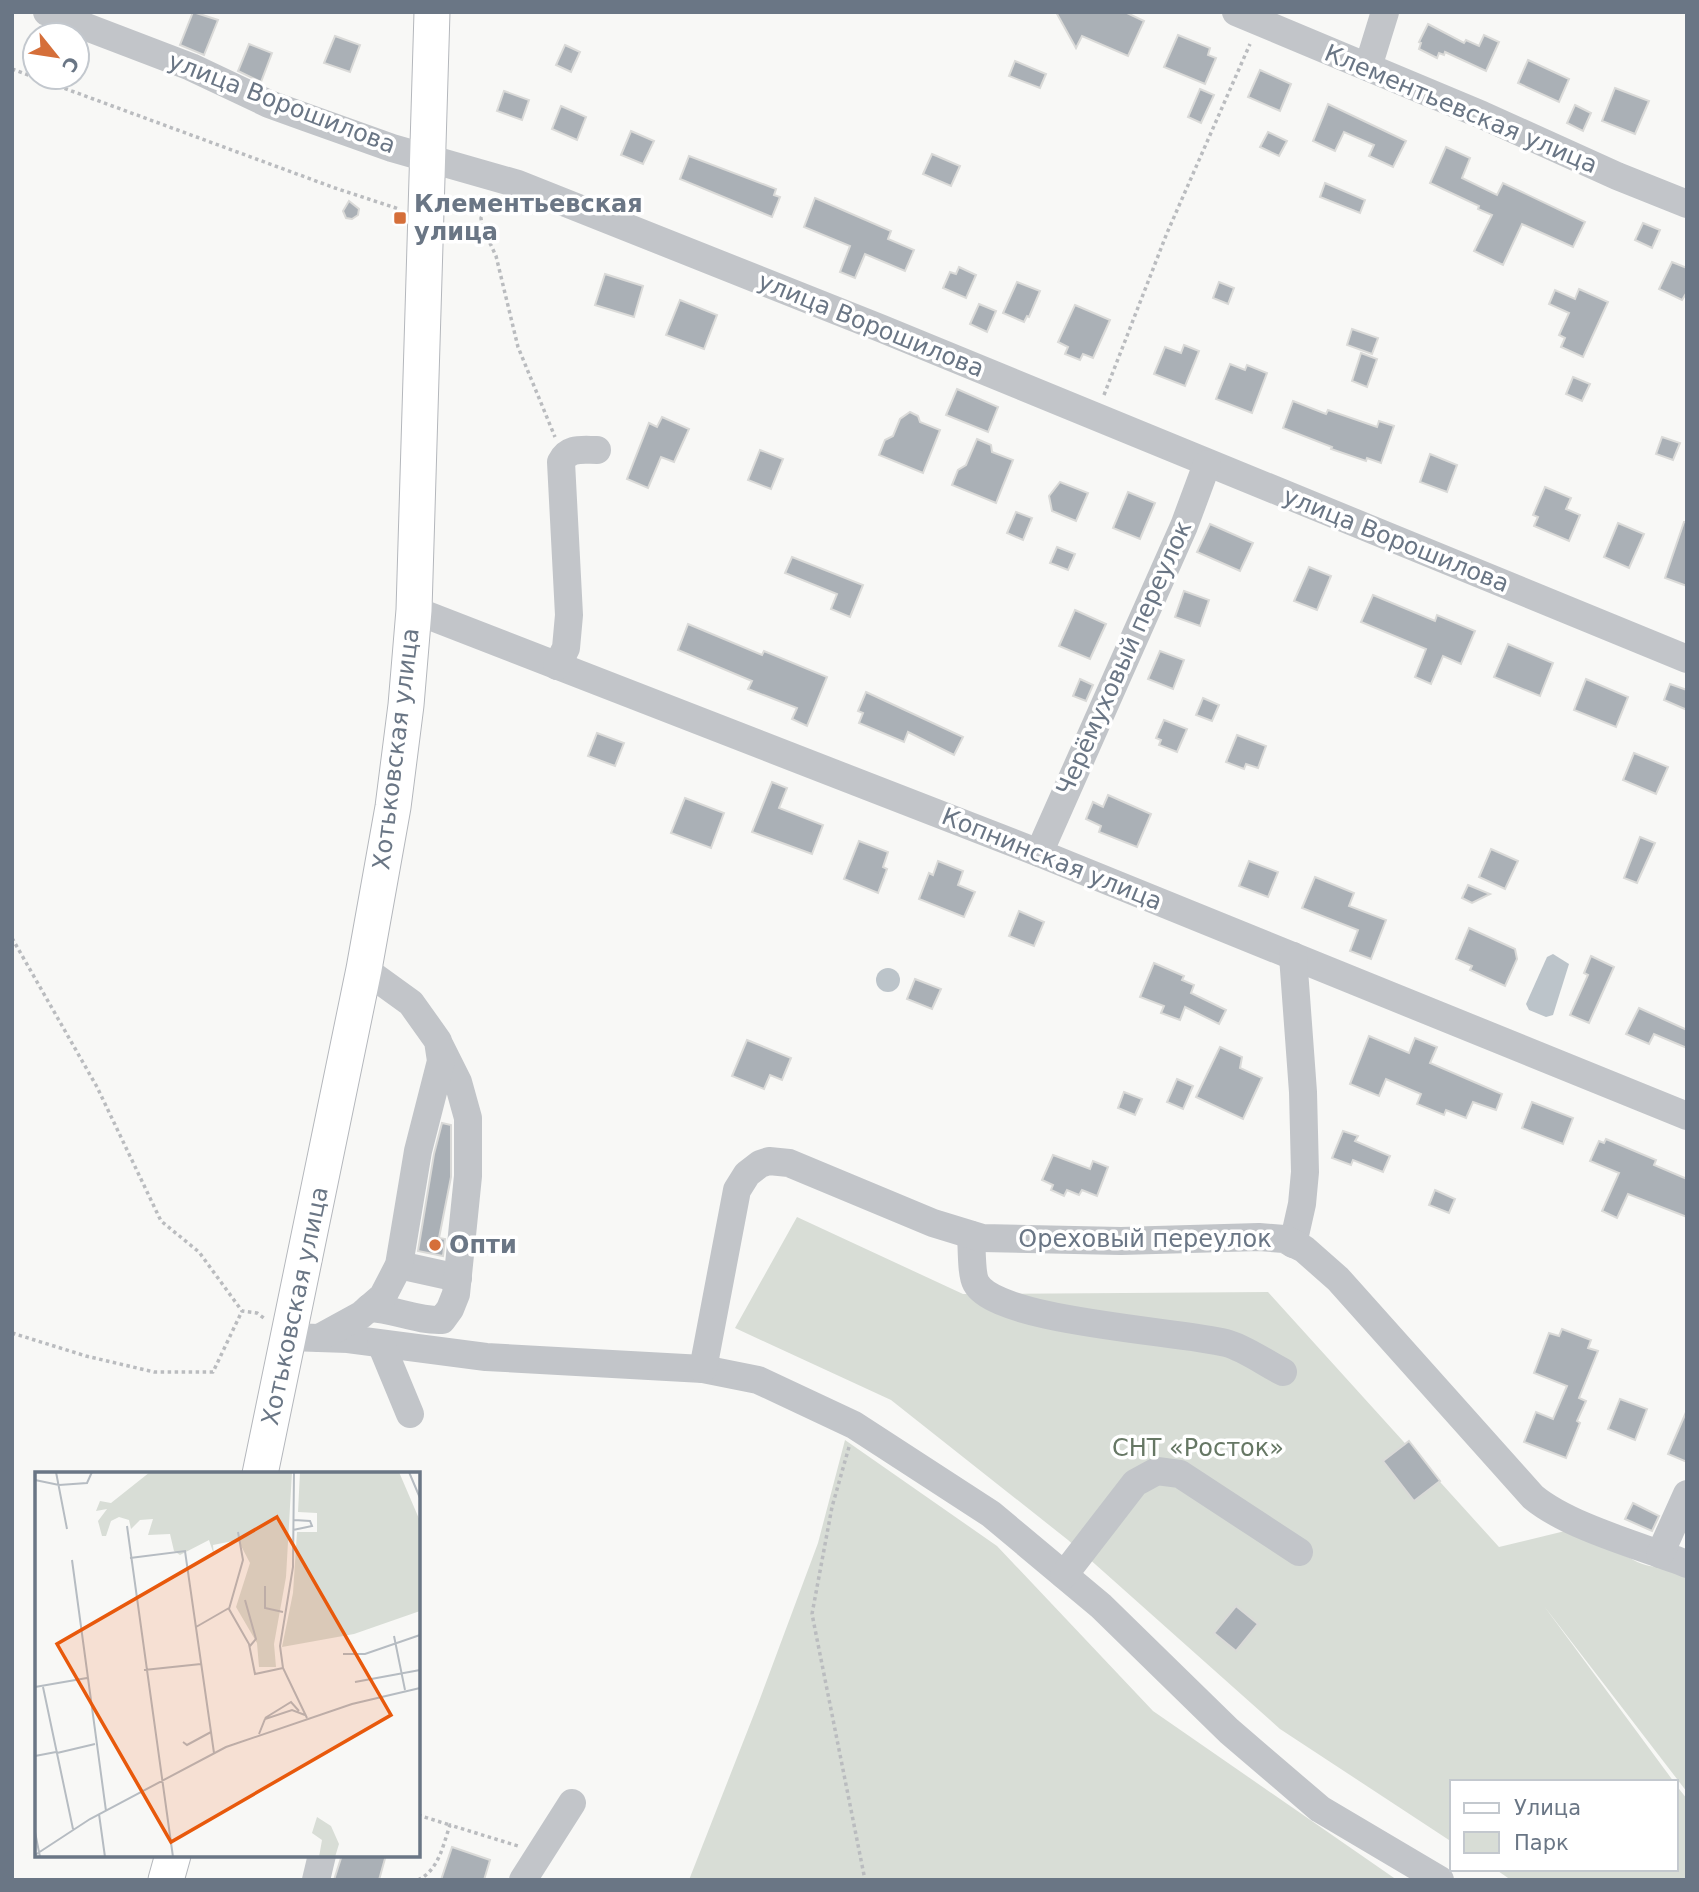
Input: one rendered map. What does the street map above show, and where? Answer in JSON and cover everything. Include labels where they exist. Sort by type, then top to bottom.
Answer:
[{"type":"main road","name":"Хотьковская улица","points":[[261,1472],[304,1337],[393,807],[407,705],[414,610],[432,12]]},
{"type":"main road","points":[[166,1880],[172,1857]]},
{"type":"street","name":"улица Ворошилова","points":[[47,12],[191,67],[269,104],[392,148],[501,179],[867,323],[1687,659]]},
{"type":"street","points":[[1368,67],[1385,12]]},
{"type":"street","name":"Клементьевская улица","points":[[1248,17],[1687,204]]},
{"type":"street","points":[[557,666],[569,636],[561,462],[564,455],[573,450],[597,450]]},
{"type":"street","name":"Черёмуховый переулок","points":[[1039,853],[1184,526],[1208,464]]},
{"type":"street","name":"Копнинская улица","points":[[414,610],[1039,853],[1687,1116]]},
{"type":"street","points":[[1293,956],[1303,1092],[1305,1172],[1302,1204],[1293,1244]]},
{"type":"street","points":[[364,969],[411,1003],[438,1041],[458,1082],[468,1118],[468,1175],[456,1294],[450,1309],[442,1320],[430,1320],[389,1309],[369,1308]]},
{"type":"street","points":[[304,1337],[361,1315],[383,1296],[399,1265],[418,1150],[441,1061],[438,1041]]},
{"type":"street","name":"Ореховый переулок","points":[[703,1369],[737,1190],[747,1174],[769,1161],[811,1171],[933,1223],[982,1238],[1121,1241],[1259,1237],[1284,1239],[1304,1249],[1338,1279],[1541,1503],[1569,1519],[1687,1564]]},
{"type":"street","points":[[971,1236],[976,1283],[993,1299],[1090,1323],[1229,1343],[1283,1373]]},
{"type":"street","points":[[399,1265],[458,1278]]},
{"type":"street","points":[[304,1337],[486,1357],[703,1369],[758,1380],[855,1426],[991,1514],[1101,1605],[1229,1731],[1320,1809],[1440,1880]]},
{"type":"street","points":[[380,1344],[410,1415]]},
{"type":"street","points":[[1064,1575],[1135,1483],[1157,1471],[1180,1474],[1299,1552]]},
{"type":"street","points":[[1660,1553],[1687,1494]]},
{"type":"street","points":[[523,1880],[572,1803]]},
{"type":"street","points":[[316,1880],[322,1857]]},
{"type":"path","points":[[1096,417],[1248,17]]},
{"type":"path","points":[[12,69],[335,188],[407,211]]},
{"type":"path","points":[[501,179],[498,196],[481,218],[482,226],[496,256],[518,347],[556,442],[564,455]]},
{"type":"path","points":[[12,938],[97,1087],[161,1221],[199,1252],[242,1311],[213,1372],[154,1372],[86,1356],[12,1333]]},
{"type":"path","points":[[855,1426],[832,1507],[812,1614],[864,1880]]},
{"type":"path","points":[[420,1816],[541,1852]]},
{"type":"path","points":[[418,1880],[435,1867],[450,1825]]},
{"type":"green space","name":"СНТ «Росток»","points":[[797,1217],[963,1294],[1268,1292],[1499,1547],[1565,1531],[1644,1564],[1657,1567],[1687,1565],[1687,1792],[1544,1606],[1673,1780],[1450,1780],[1450,1841],[1280,1729],[1068,1540],[891,1400],[735,1328]]},
{"type":"green space","points":[[845,1440],[997,1546],[1153,1711],[1397,1880],[689,1880],[818,1543]]},
{"type":"green space","points":[[1678,1788],[1687,1799],[1687,1880],[1511,1880],[1498,1871],[1678,1871]]},
{"type":"shaded area","points":[[1553,954],[1569,964],[1553,1015],[1546,1017],[1529,1010],[1526,1004],[1547,957]]},
{"type":"shaded area","points":[[888,968],[899,975],[900,980],[893,991],[888,992],[877,985],[876,980],[883,969]]},
{"type":"building","points":[[193,12],[218,20],[204,55],[180,45]]},
{"type":"building","points":[[1056,12],[1125,12],[1144,21],[1128,56],[1082,36],[1076,48]]},
{"type":"building","points":[[1428,24],[1464,43],[1466,40],[1479,46],[1484,35],[1499,42],[1486,71],[1445,52],[1444,55],[1439,53],[1437,58],[1419,49],[1419,42]]},
{"type":"building","points":[[1178,35],[1210,48],[1208,55],[1216,58],[1205,84],[1164,67]]},
{"type":"building","points":[[335,36],[360,45],[350,72],[324,63]]},
{"type":"building","points":[[249,44],[272,53],[261,82],[238,71]]},
{"type":"building","points":[[565,45],[580,52],[571,72],[556,65]]},
{"type":"building","points":[[1528,60],[1569,79],[1559,102],[1518,83]]},
{"type":"building","points":[[1015,61],[1046,74],[1040,88],[1009,76]]},
{"type":"building","points":[[1260,70],[1291,84],[1280,111],[1248,97]]},
{"type":"building","points":[[1615,88],[1649,101],[1635,134],[1602,121]]},
{"type":"building","points":[[1200,89],[1214,95],[1201,123],[1188,117]]},
{"type":"building","points":[[504,91],[529,100],[522,120],[497,111]]},
{"type":"building","points":[[1328,104],[1406,141],[1393,167],[1369,156],[1374,145],[1344,132],[1335,151],[1313,141]]},
{"type":"building","points":[[1575,105],[1591,113],[1583,131],[1567,123]]},
{"type":"building","points":[[561,106],[586,117],[577,140],[552,129]]},
{"type":"building","points":[[631,131],[654,141],[643,164],[621,155]]},
{"type":"building","points":[[1268,132],[1287,141],[1279,156],[1260,147]]},
{"type":"building","points":[[1446,147],[1470,158],[1462,178],[1497,195],[1503,183],[1585,222],[1573,247],[1522,224],[1503,265],[1474,251],[1492,215],[1430,183]]},
{"type":"building","points":[[932,154],[960,166],[951,186],[923,174]]},
{"type":"building","points":[[689,156],[776,189],[774,195],[780,197],[772,217],[680,179]]},
{"type":"building","points":[[1325,183],[1365,200],[1360,213],[1320,197]]},
{"type":"building","points":[[815,198],[891,231],[888,239],[914,250],[905,271],[865,254],[855,278],[840,272],[850,246],[804,227]]},
{"type":"building","points":[[349,201],[359,209],[358,215],[352,219],[346,218],[343,211]]},
{"type":"building","points":[[1643,223],[1660,230],[1652,248],[1635,240]]},
{"type":"building","points":[[1672,262],[1687,268],[1687,292],[1682,300],[1659,289]]},
{"type":"building","points":[[959,267],[976,275],[966,298],[943,288],[950,272],[956,274]]},
{"type":"building","points":[[605,274],[643,286],[634,317],[595,305]]},
{"type":"building","points":[[1017,282],[1040,291],[1029,317],[1027,316],[1024,322],[1003,313]]},
{"type":"building","points":[[1219,282],[1234,288],[1228,304],[1213,298]]},
{"type":"building","points":[[1579,289],[1608,302],[1583,357],[1561,347],[1565,338],[1559,335],[1569,313],[1549,304],[1555,290],[1575,299]]},
{"type":"building","points":[[680,300],[717,315],[704,349],[666,335]]},
{"type":"building","points":[[979,304],[996,311],[987,332],[970,324]]},
{"type":"building","points":[[1075,305],[1110,320],[1093,358],[1083,354],[1080,360],[1065,354],[1068,347],[1058,342]]},
{"type":"building","points":[[1352,329],[1378,338],[1372,354],[1347,345]]},
{"type":"building","points":[[1184,345],[1199,351],[1185,386],[1154,374],[1165,347],[1181,353]]},
{"type":"building","points":[[1361,353],[1377,359],[1367,387],[1352,381]]},
{"type":"building","points":[[1230,364],[1245,370],[1247,365],[1267,373],[1252,413],[1216,399]]},
{"type":"building","points":[[1573,377],[1590,384],[1582,401],[1566,394]]},
{"type":"building","points":[[957,389],[998,407],[988,432],[946,415]]},
{"type":"building","points":[[1293,401],[1326,414],[1328,410],[1377,427],[1379,421],[1394,426],[1381,463],[1367,458],[1366,461],[1331,449],[1332,447],[1283,428]]},
{"type":"building","points":[[910,412],[918,416],[920,422],[940,430],[923,473],[879,455],[885,440],[893,436],[900,419]]},
{"type":"building","points":[[662,417],[689,429],[674,462],[661,457],[648,488],[627,479],[649,423],[657,427]]},
{"type":"building","points":[[1662,437],[1680,443],[1673,460],[1656,454]]},
{"type":"building","points":[[977,439],[991,445],[992,452],[1013,460],[996,503],[952,485],[958,470],[966,465]]},
{"type":"building","points":[[760,450],[783,459],[771,489],[748,480]]},
{"type":"building","points":[[1430,454],[1457,465],[1447,492],[1420,482]]},
{"type":"building","points":[[1060,482],[1088,493],[1076,521],[1052,511],[1049,496]]},
{"type":"building","points":[[1545,487],[1571,498],[1566,509],[1580,515],[1569,541],[1534,526],[1538,517],[1533,515]]},
{"type":"building","points":[[1128,492],[1155,503],[1140,539],[1113,528]]},
{"type":"building","points":[[1016,512],[1032,518],[1023,540],[1007,533]]},
{"type":"building","points":[[1684,522],[1687,522],[1687,586],[1665,578]]},
{"type":"building","points":[[1618,523],[1644,534],[1629,568],[1604,557]]},
{"type":"building","points":[[1210,524],[1253,543],[1240,571],[1197,552]]},
{"type":"building","points":[[1057,547],[1075,554],[1068,570],[1050,563]]},
{"type":"building","points":[[792,557],[863,585],[850,617],[831,609],[837,594],[785,573]]},
{"type":"building","points":[[1309,567],[1331,576],[1317,610],[1294,601]]},
{"type":"building","points":[[1184,591],[1209,600],[1200,626],[1175,617]]},
{"type":"building","points":[[1373,595],[1435,621],[1437,615],[1475,631],[1461,664],[1443,656],[1431,684],[1415,677],[1426,649],[1361,622]]},
{"type":"building","points":[[1075,610],[1106,624],[1090,659],[1059,646]]},
{"type":"building","points":[[688,624],[762,655],[764,651],[827,677],[807,726],[792,719],[797,708],[748,689],[752,681],[678,650]]},
{"type":"building","points":[[1508,644],[1553,663],[1540,696],[1494,677]]},
{"type":"building","points":[[1160,651],[1184,660],[1173,689],[1148,679]]},
{"type":"building","points":[[1080,679],[1093,685],[1086,701],[1073,696]]},
{"type":"building","points":[[1586,679],[1628,697],[1616,727],[1574,710]]},
{"type":"building","points":[[1670,684],[1687,690],[1687,710],[1664,700]]},
{"type":"building","points":[[866,692],[963,737],[954,755],[908,732],[904,742],[859,723],[863,713],[858,711]]},
{"type":"building","points":[[1203,698],[1219,705],[1212,721],[1196,715]]},
{"type":"building","points":[[1164,720],[1187,729],[1177,752],[1159,745],[1161,740],[1156,738]]},
{"type":"building","points":[[597,733],[624,743],[615,766],[588,756]]},
{"type":"building","points":[[1237,735],[1266,746],[1258,768],[1246,764],[1244,769],[1226,762]]},
{"type":"building","points":[[1634,753],[1668,767],[1656,794],[1623,780]]},
{"type":"building","points":[[772,782],[787,788],[779,808],[823,825],[812,854],[752,832]]},
{"type":"building","points":[[1108,795],[1151,814],[1137,847],[1099,832],[1101,826],[1086,819],[1093,802],[1103,807]]},
{"type":"building","points":[[685,798],[724,813],[711,848],[671,833]]},
{"type":"building","points":[[1640,837],[1655,843],[1637,883],[1624,878]]},
{"type":"building","points":[[859,841],[888,852],[883,867],[887,869],[878,893],[844,879]]},
{"type":"building","points":[[1491,849],[1518,861],[1505,889],[1479,877]]},
{"type":"building","points":[[938,861],[963,871],[958,885],[975,892],[964,917],[919,899],[929,873],[933,875]]},
{"type":"building","points":[[1249,861],[1278,872],[1268,897],[1239,886]]},
{"type":"building","points":[[1315,877],[1354,893],[1349,906],[1386,920],[1371,959],[1350,951],[1358,930],[1302,908]]},
{"type":"building","points":[[1468,885],[1490,894],[1472,903],[1462,898]]},
{"type":"building","points":[[1019,911],[1044,922],[1034,946],[1009,936]]},
{"type":"building","points":[[1469,928],[1515,949],[1517,959],[1505,986],[1470,970],[1472,966],[1456,959]]},
{"type":"building","points":[[1591,956],[1614,967],[1589,1023],[1570,1015],[1588,975],[1584,973]]},
{"type":"building","points":[[1154,963],[1184,976],[1182,980],[1194,985],[1191,993],[1226,1010],[1219,1024],[1185,1007],[1180,1020],[1161,1013],[1164,1006],[1140,997]]},
{"type":"building","points":[[915,979],[941,989],[932,1009],[907,999]]},
{"type":"building","points":[[1639,1008],[1687,1030],[1687,1048],[1654,1034],[1649,1044],[1626,1034]]},
{"type":"building","points":[[1369,1036],[1409,1053],[1415,1038],[1437,1047],[1430,1063],[1502,1094],[1496,1110],[1473,1102],[1466,1118],[1446,1110],[1444,1115],[1417,1104],[1421,1094],[1386,1079],[1379,1096],[1350,1084]]},
{"type":"building","points":[[747,1040],[791,1058],[782,1080],[770,1075],[764,1089],[732,1076]]},
{"type":"building","points":[[1220,1047],[1242,1057],[1240,1068],[1262,1078],[1243,1119],[1196,1097]]},
{"type":"building","points":[[1177,1079],[1193,1086],[1183,1109],[1167,1102]]},
{"type":"building","points":[[1124,1092],[1142,1099],[1135,1115],[1118,1108]]},
{"type":"building","points":[[1532,1102],[1573,1118],[1563,1144],[1522,1128]]},
{"type":"building","points":[[442,1123],[451,1125],[451,1177],[439,1238],[445,1239],[443,1256],[418,1251],[434,1154]]},
{"type":"building","points":[[1343,1131],[1358,1136],[1355,1141],[1390,1156],[1383,1172],[1353,1160],[1351,1165],[1332,1158]]},
{"type":"building","points":[[1606,1139],[1656,1160],[1654,1165],[1687,1179],[1687,1217],[1628,1194],[1617,1218],[1602,1211],[1619,1173],[1590,1161],[1599,1141],[1604,1143]]},
{"type":"building","points":[[1053,1155],[1090,1169],[1093,1161],[1108,1167],[1097,1196],[1082,1190],[1079,1195],[1067,1190],[1064,1196],[1051,1190],[1053,1185],[1042,1180]]},
{"type":"building","points":[[1435,1190],[1455,1199],[1449,1213],[1429,1205]]},
{"type":"building","points":[[1562,1329],[1591,1340],[1588,1348],[1598,1351],[1579,1398],[1586,1401],[1566,1458],[1524,1442],[1536,1412],[1553,1419],[1567,1386],[1534,1373],[1549,1333],[1559,1336]]},
{"type":"building","points":[[1620,1399],[1647,1409],[1635,1440],[1608,1429]]},
{"type":"building","points":[[1687,1410],[1687,1462],[1668,1454]]},
{"type":"building","points":[[1409,1441],[1440,1481],[1414,1501],[1383,1461]]},
{"type":"building","points":[[1633,1503],[1659,1516],[1652,1531],[1625,1519]]},
{"type":"building","points":[[1236,1606],[1258,1624],[1236,1651],[1214,1633]]},
{"type":"building","points":[[452,1847],[490,1860],[484,1880],[441,1880]]},
{"type":"building","points":[[341,1857],[385,1857],[379,1880],[334,1880]]},
{"type":"place","name":"Клементьевская улица","points":[[400,218]]},
{"type":"place","name":"Опти","points":[[435,1245]]}]
